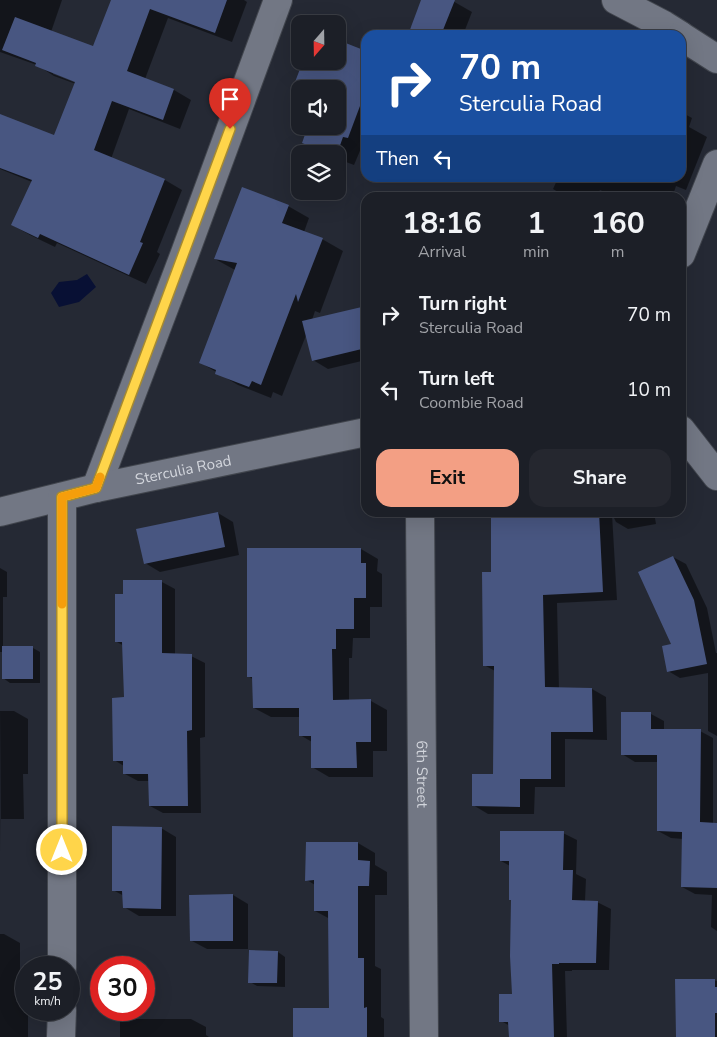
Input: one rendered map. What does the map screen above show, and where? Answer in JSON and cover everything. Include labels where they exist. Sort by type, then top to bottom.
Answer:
[{"type":"street","points":[[96,488],[278,0]]},
{"type":"street","points":[[616,0],[672,30]]},
{"type":"street","points":[[686,38],[717,59]]},
{"type":"street","points":[[686,242],[717,164]]},
{"type":"street","name":"Sterculia Road","points":[[0,512],[96,488],[361,433]]},
{"type":"street","points":[[686,436],[717,476]]},
{"type":"street","points":[[62,497],[62,956]]},
{"type":"street","name":"6th Street","points":[[420,517],[424,1037]]},
{"type":"street","points":[[62,1021],[62,1037]]},
{"type":"water","points":[[87,274],[96,287],[79,302],[59,307],[51,293],[59,282],[77,280]]},
{"type":"building","points":[[111,0],[227,0],[215,33],[150,9],[127,71],[174,89],[163,120],[112,101],[94,150],[165,179],[140,242],[143,243],[129,275],[40,234],[38,238],[11,225],[32,180],[0,168],[0,114],[54,135],[75,82],[35,66],[36,63],[2,50],[15,17],[93,46]]},
{"type":"building","points":[[421,0],[455,0],[443,30],[410,30]]},
{"type":"building","points":[[346,43],[361,49],[361,103],[348,138],[343,137],[340,145],[307,145],[302,143],[305,135],[346,135],[346,80],[296,80],[300,70],[346,70]]},
{"type":"building","points":[[242,187],[289,205],[282,223],[323,238],[298,302],[296,294],[261,385],[252,381],[249,387],[215,374],[216,370],[199,363],[237,263],[214,259]]},
{"type":"building","points":[[361,307],[361,349],[312,361],[302,321]]},
{"type":"building","points":[[218,512],[225,547],[144,564],[136,529]]},
{"type":"building","points":[[491,517],[599,517],[603,592],[543,595],[545,687],[592,688],[593,732],[551,732],[551,779],[520,779],[520,807],[472,806],[472,774],[493,774],[494,666],[483,666],[482,572],[491,572]]},
{"type":"building","points":[[247,548],[361,548],[361,563],[366,563],[366,598],[354,598],[354,629],[336,629],[336,649],[332,649],[333,700],[371,699],[371,742],[356,742],[357,768],[311,768],[311,736],[299,736],[299,708],[253,708],[252,677],[247,677]]},
{"type":"building","points":[[673,556],[694,600],[707,664],[667,672],[662,646],[671,644],[638,572]]},
{"type":"building","points":[[123,580],[162,580],[162,653],[192,654],[192,730],[187,731],[188,806],[149,806],[148,774],[123,774],[123,761],[113,761],[112,698],[124,697],[122,642],[115,642],[115,594],[123,594]]},
{"type":"building","points":[[2,646],[33,646],[33,679],[2,679]]},
{"type":"building","points":[[621,712],[651,712],[651,729],[701,729],[700,822],[717,823],[717,888],[681,887],[682,832],[657,831],[657,755],[621,755]]},
{"type":"building","points":[[112,826],[162,827],[161,909],[123,908],[122,891],[112,891]]},
{"type":"building","points":[[500,831],[564,831],[563,870],[573,870],[572,900],[598,901],[596,963],[552,964],[554,1037],[509,1037],[508,1022],[499,1022],[499,994],[512,994],[509,861],[500,861]]},
{"type":"building","points":[[306,842],[358,842],[358,860],[370,861],[369,886],[358,886],[358,958],[364,958],[364,1008],[367,1007],[367,1037],[293,1037],[293,1008],[329,1008],[328,911],[314,911],[314,880],[305,881]]},
{"type":"building","points":[[233,894],[233,941],[190,941],[189,895]]},
{"type":"building","points":[[249,950],[278,951],[277,983],[248,983]]},
{"type":"building","points":[[675,979],[715,979],[715,987],[717,987],[717,1013],[715,1013],[715,1037],[676,1037]]},
{"type":"slow traffic","points":[[62,604],[62,497],[96,488],[100,477]]},
{"type":"route","points":[[62,850],[62,497],[96,488],[230,129]]}]
